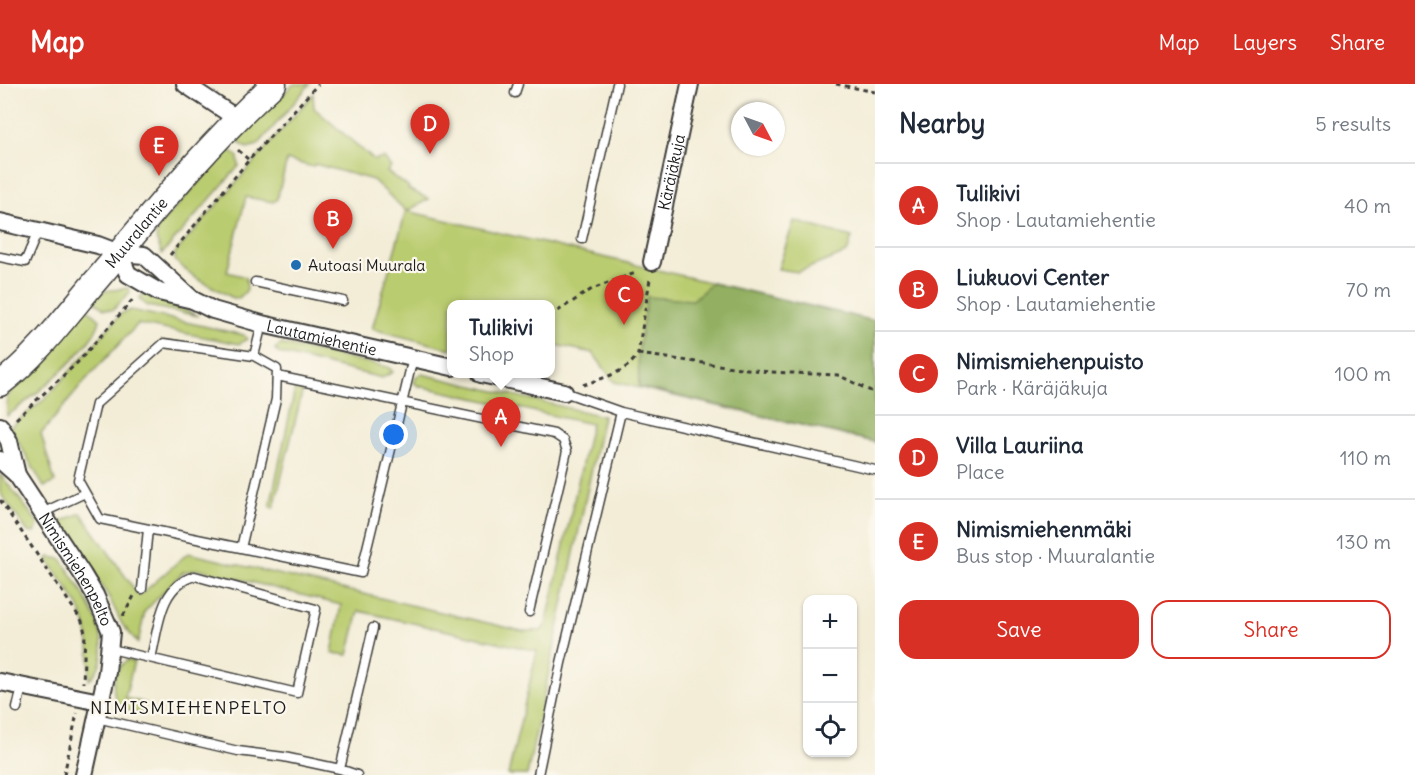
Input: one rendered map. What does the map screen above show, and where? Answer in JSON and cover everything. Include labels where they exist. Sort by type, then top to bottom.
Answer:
[{"type":"street","points":[[185,84],[236,118]]},
{"type":"street","name":"Muuralantie","points":[[0,384],[42,343],[236,118],[274,84]]},
{"type":"street","name":"Käräjäkuja","points":[[652,262],[690,84]]},
{"type":"street","points":[[0,222],[98,245],[119,253]]},
{"type":"street","name":"Lautamiehentie","points":[[193,300],[144,255],[119,253],[128,274],[159,292],[193,300],[213,310],[262,324],[447,366]]},
{"type":"street","points":[[499,378],[564,392]]},
{"type":"street","name":"Nimismiehenpelto","points":[[0,426],[9,441],[17,475]]},
{"type":"street","name":"Nimismiehenpelto","points":[[0,460],[17,475],[95,595],[111,632],[111,649],[84,775]]},
{"type":"street","points":[[0,682],[80,698],[99,710]]},
{"type":"lane","points":[[582,239],[617,84]]},
{"type":"lane","points":[[0,256],[25,262],[38,231]]},
{"type":"lane","points":[[255,282],[343,301]]},
{"type":"lane","points":[[254,356],[262,324]]},
{"type":"lane","points":[[241,548],[276,399],[277,369],[254,356],[164,343],[96,404],[78,480],[100,519],[361,573],[413,358]]},
{"type":"lane","points":[[277,376],[554,434],[563,440],[567,451],[529,612]]},
{"type":"lane","points":[[564,392],[621,412],[875,470]]},
{"type":"lane","points":[[538,775],[561,663],[621,412]]},
{"type":"lane","points":[[42,513],[85,493]]},
{"type":"lane","points":[[142,590],[148,529]]},
{"type":"lane","points":[[111,649],[297,693],[316,609],[195,576],[188,578],[171,589],[165,599],[151,658]]},
{"type":"lane","points":[[340,769],[373,628]]},
{"type":"lane","points":[[17,708],[22,687]]},
{"type":"lane","points":[[99,710],[238,751],[284,757],[357,775]]},
{"type":"path","points":[[836,84],[875,92]]},
{"type":"path","points":[[555,313],[592,289],[640,271],[652,262]]},
{"type":"path","points":[[564,392],[621,370],[633,362],[638,354],[652,262]]},
{"type":"path","points":[[638,354],[769,372],[838,375],[875,393]]},
{"type":"path","points":[[0,500],[82,621],[85,633],[85,671],[64,775]]},
{"type":"path","points":[[122,620],[132,598],[142,590]]},
{"type":"green space","points":[[294,84],[310,84],[258,145],[247,148],[236,141],[259,115]]},
{"type":"green space","points":[[313,94],[314,108],[374,160],[384,158],[391,167],[387,172],[409,187],[408,189],[429,199],[407,211],[875,321],[875,442],[614,382],[593,353],[555,345],[555,300],[447,300],[447,348],[372,329],[406,211],[373,180],[315,164],[313,167],[287,160],[277,199],[273,202],[246,197],[227,272],[246,277],[247,290],[239,298],[233,298],[196,278],[175,261],[175,253]]},
{"type":"green space","points":[[229,149],[238,157],[239,166],[162,254],[156,239],[158,227]]},
{"type":"green space","points":[[794,221],[852,237],[847,253],[798,272],[778,269]]},
{"type":"green space","points":[[712,283],[875,321],[875,442],[639,387],[638,354],[647,297],[693,300]]},
{"type":"green space","points":[[128,288],[130,292],[113,310],[104,309],[94,301],[104,291]]},
{"type":"green space","points":[[145,292],[199,316],[148,306],[139,299]]},
{"type":"green space","points":[[87,308],[100,320],[86,344],[45,386],[7,416],[7,397]]},
{"type":"green space","points":[[131,310],[244,335],[247,339],[239,344],[138,324],[89,376],[41,434],[55,482],[44,487],[10,427],[46,398],[122,313]]},
{"type":"green space","points":[[281,344],[388,367],[393,372],[382,378],[278,353],[275,349]]},
{"type":"green space","points":[[422,374],[603,416],[527,775],[508,775],[537,651],[359,611],[348,655],[332,653],[341,605],[200,569],[183,572],[145,611],[138,643],[122,624],[109,597],[60,522],[81,513],[139,596],[188,553],[522,631],[541,631],[546,625],[591,424],[419,386],[414,383],[416,377]]},
{"type":"green space","points":[[296,384],[303,389],[274,508],[270,507]]},
{"type":"green space","points":[[0,474],[35,519],[38,526],[34,533],[28,532],[0,493]]},
{"type":"green space","points":[[50,557],[61,559],[79,586],[96,619],[101,636],[102,652],[99,667],[89,680],[89,642],[82,615],[47,559]]},
{"type":"green space","points":[[127,660],[134,661],[125,698],[145,703],[142,714],[119,707],[114,695],[114,682],[118,669]]},
{"type":"place","name":"Villa Lauriina","points":[[430,154]]},
{"type":"place","name":"Nimismiehenmäki","points":[[159,176]]},
{"type":"place","name":"Liukuovi Center","points":[[333,249]]},
{"type":"place","name":"Autoasi Muurala","points":[[296,265]]},
{"type":"place","name":"Nimismiehenpuisto","points":[[624,325]]},
{"type":"place","name":"Tulikivi","points":[[501,447]]},
{"type":"district","name":"NIMISMIEHENPELTO","points":[[189,707]]}]
